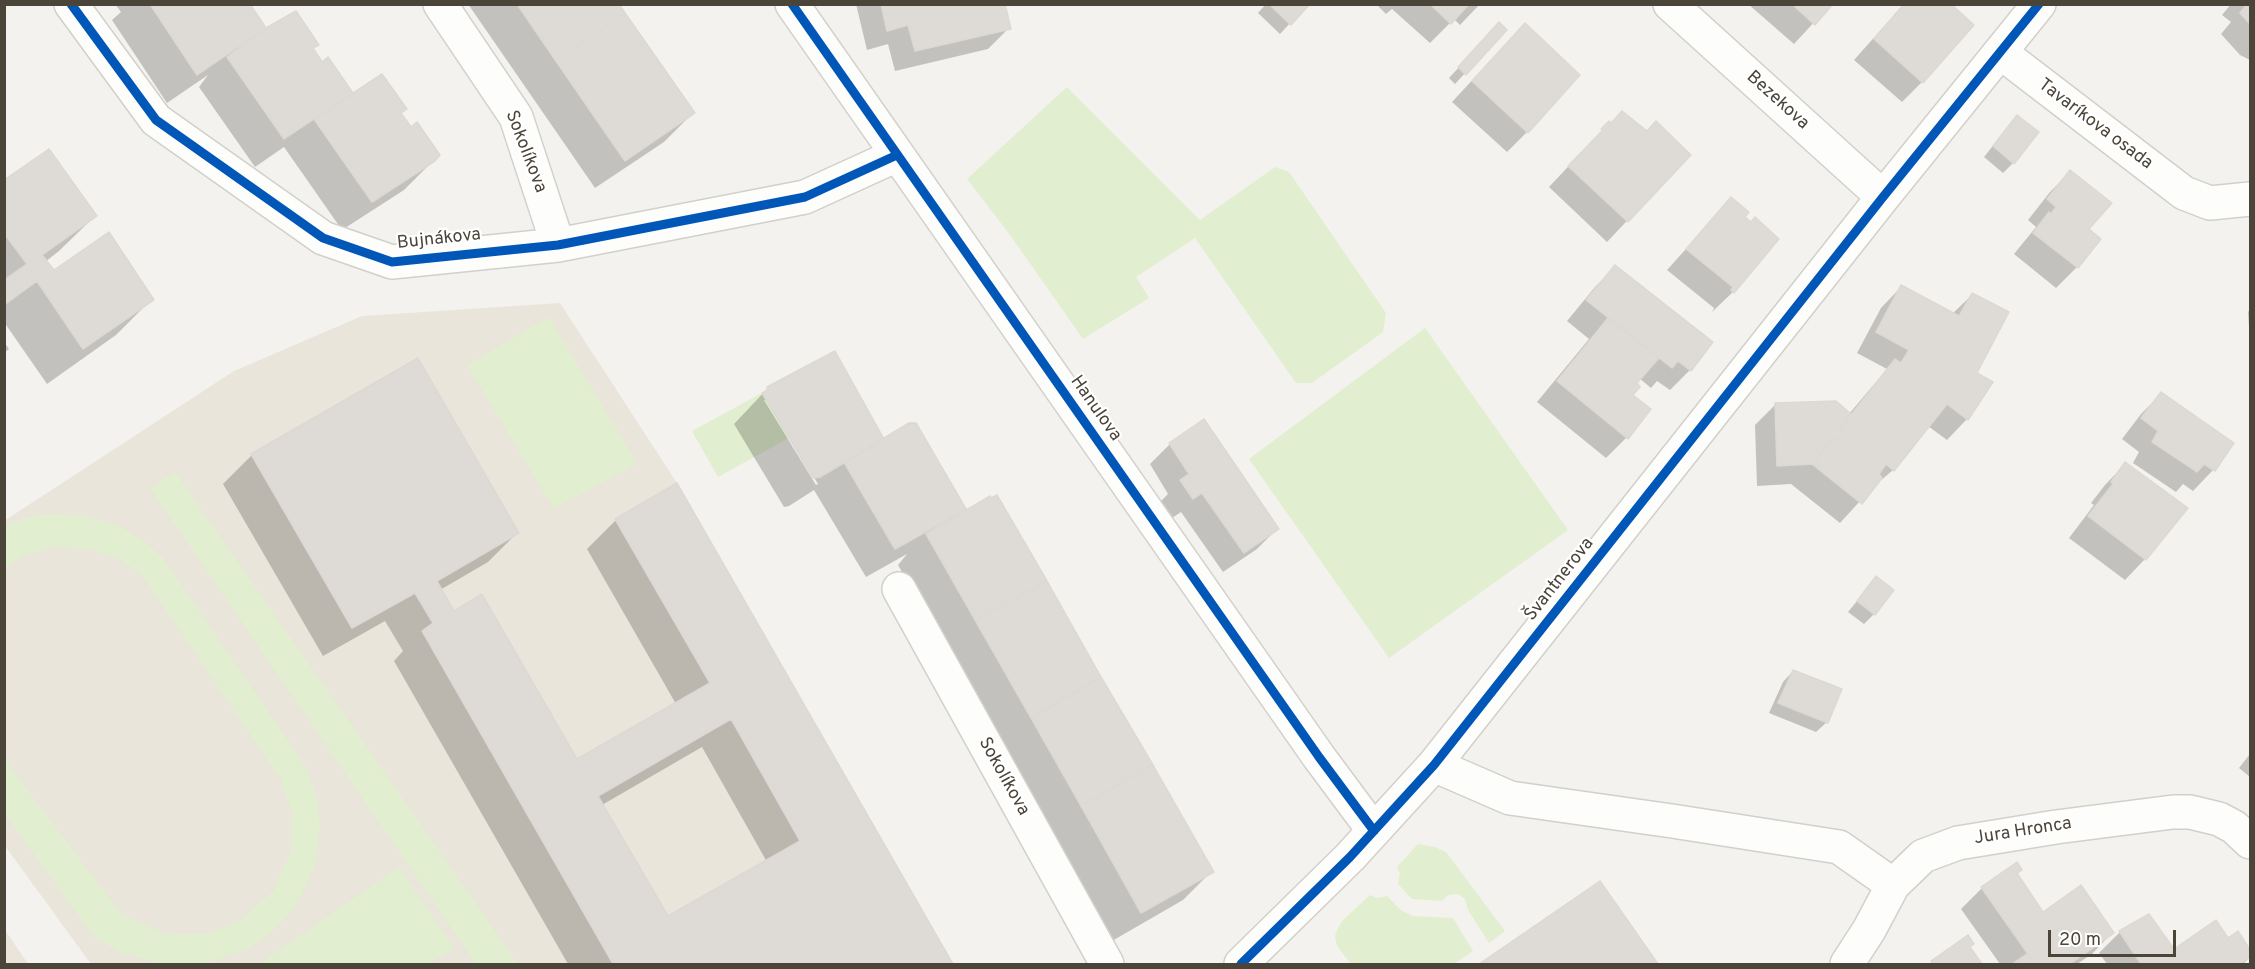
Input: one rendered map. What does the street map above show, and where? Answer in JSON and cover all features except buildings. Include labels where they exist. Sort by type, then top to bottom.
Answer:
[{"type":"street","name":"Bujnákova","points":[[71,4],[156,120],[323,238],[392,262],[558,245],[805,197],[897,155]]},
{"type":"street","name":"Sokolíkova","points":[[440,4],[516,117],[558,245]]},
{"type":"street","name":"Hanulova","points":[[792,4],[1319,757],[1374,831]]},
{"type":"street","name":"Bezekova","points":[[1670,4],[1883,197]]},
{"type":"street","points":[[2000,52],[2039,4]]},
{"type":"street","name":"Švantnerova","points":[[1241,964],[1374,831],[1434,765],[2000,52]]},
{"type":"street","name":"Tavaríkova osada","points":[[2000,52],[2184,193],[2210,203],[2250,199]]},
{"type":"street","name":"Sokolíkova","points":[[899,588],[1107,964]]},
{"type":"street","points":[[1434,765],[1510,798],[1672,820],[1839,847],[1893,885]]},
{"type":"street","name":"Jura Hronca","points":[[1847,964],[1869,930],[1893,885],[1923,856],[1958,843],[2001,834],[2161,813],[2190,812],[2220,819],[2234,827],[2250,842]]},
{"type":"shaded area","points":[[560,303],[677,483],[953,964],[91,964],[5,846],[4,521],[234,371],[362,316]]},
{"type":"shaded area","points":[[5,930],[28,964],[5,964]]},
{"type":"green space","points":[[1067,87],[1200,220],[1275,167],[1289,172],[1386,313],[1383,332],[1312,383],[1296,383],[1195,238],[1136,277],[1149,298],[1083,339],[1010,235],[967,179]]},
{"type":"green space","points":[[549,317],[637,463],[554,509],[467,365]]},
{"type":"green space","points":[[1425,328],[1568,530],[1389,658],[1249,459]]},
{"type":"green space","points":[[762,393],[789,438],[718,477],[692,431]]},
{"type":"green space","points":[[175,472],[518,964],[476,964],[150,488]]},
{"type":"green space","points":[[41,514],[82,515],[119,526],[148,544],[163,558],[306,767],[318,801],[320,831],[315,864],[298,903],[271,933],[247,949],[205,964],[163,964],[121,953],[94,937],[5,814],[5,760],[122,915],[169,935],[209,933],[240,921],[274,890],[292,848],[292,813],[281,780],[142,575],[121,560],[90,549],[52,547],[23,556],[5,568],[5,525]]},
{"type":"green space","points":[[1418,844],[1446,852],[1505,931],[1489,943],[1468,910],[1465,899],[1458,894],[1448,895],[1442,901],[1412,899],[1398,884],[1400,874],[1397,867]]},
{"type":"green space","points":[[399,867],[454,948],[429,964],[259,964]]},
{"type":"green space","points":[[1370,895],[1377,898],[1387,896],[1401,910],[1413,916],[1453,918],[1473,951],[1454,964],[1351,964],[1337,946],[1335,936],[1342,921]]},
{"type":"cycle path","points":[[71,4],[156,120],[323,238],[392,262],[558,245],[805,197],[897,155]]},
{"type":"cycle path","points":[[792,4],[1319,757],[1374,831]]},
{"type":"cycle path","points":[[1241,964],[1350,857],[1434,765],[1883,197],[2039,4]]}]
